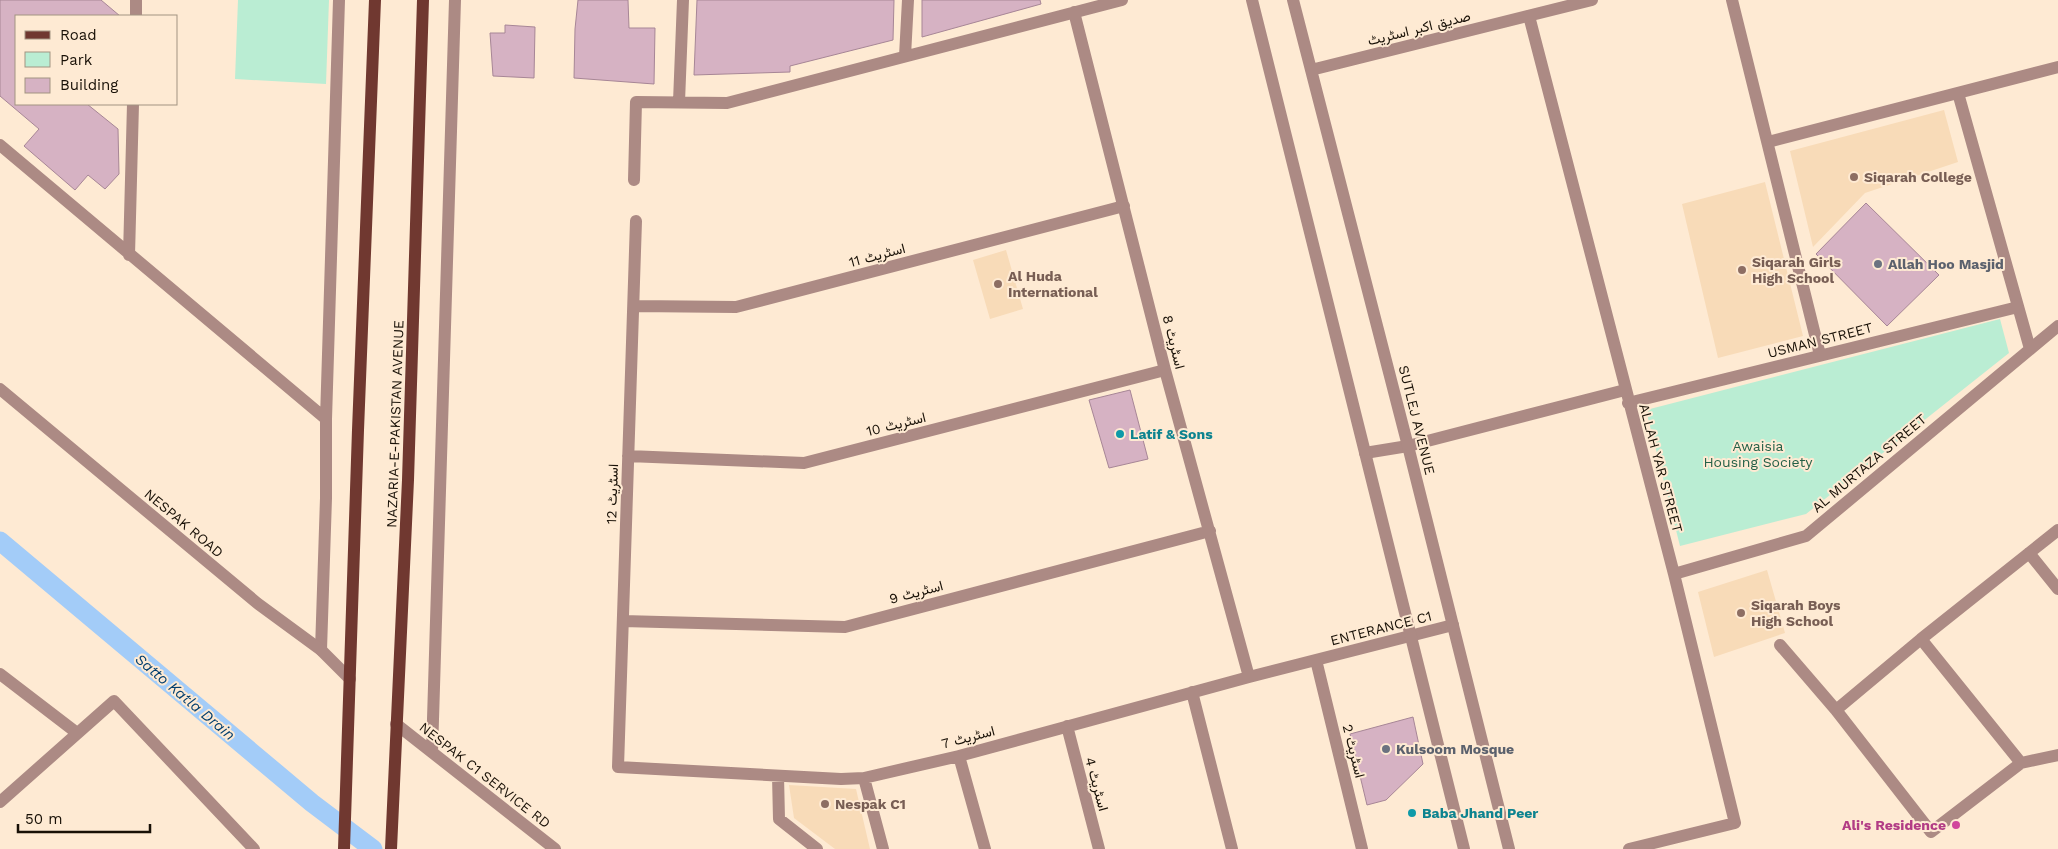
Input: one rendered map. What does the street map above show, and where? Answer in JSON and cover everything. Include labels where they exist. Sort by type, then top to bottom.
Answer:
[{"type":"main road","points":[[344,849],[375,0]]},
{"type":"main road","name":"NAZARIA-E-PAKISTAN AVENUE","points":[[391,849],[408,480],[423,0]]},
{"type":"street","points":[[136,0],[136,15]]},
{"type":"street","points":[[321,650],[339,0]]},
{"type":"street","points":[[432,752],[455,0]]},
{"type":"street","points":[[679,102],[683,0]]},
{"type":"street","points":[[905,56],[908,0]]},
{"type":"street","points":[[634,180],[636,102],[727,103],[1122,0]]},
{"type":"street","points":[[1252,0],[1464,849]]},
{"type":"street","name":"SUTLEJ AVENUE","points":[[1292,0],[1408,446],[1509,849]]},
{"type":"street","name":"صدیق اکبر اسٹریٹ","points":[[1311,70],[1592,0]]},
{"type":"street","points":[[1732,0],[1820,356]]},
{"type":"street","name":"اسٹریٹ 8","points":[[1074,12],[1165,370],[1249,677]]},
{"type":"street","name":"ALLAH YAR STREET","points":[[1529,16],[1628,403],[1674,574],[1735,823],[1629,849]]},
{"type":"street","points":[[1768,142],[2058,67]]},
{"type":"street","points":[[1958,93],[2030,349]]},
{"type":"street","points":[[129,255],[133,105]]},
{"type":"street","points":[[0,145],[326,419]]},
{"type":"street","name":"اسٹریٹ 11","points":[[634,306],[736,307],[1124,206]]},
{"type":"street","name":"اسٹریٹ 12","points":[[618,767],[636,222]]},
{"type":"street","name":"USMAN STREET","points":[[1628,403],[2018,307]]},
{"type":"street","name":"AL MURTAZA STREET","points":[[1674,574],[1806,536],[2058,326]]},
{"type":"street","name":"اسٹریٹ 10","points":[[628,456],[804,463],[1165,370]]},
{"type":"street","name":"NESPAK ROAD","points":[[0,389],[257,603],[321,650],[350,679]]},
{"type":"street","points":[[1365,453],[1408,446],[1625,390]]},
{"type":"street","name":"اسٹریٹ 9","points":[[623,622],[845,627],[1210,530]]},
{"type":"street","points":[[1836,710],[1921,639],[2058,530]]},
{"type":"street","points":[[2029,553],[2058,589]]},
{"type":"street","name":"ENTERANCE C1","points":[[1316,660],[1453,625]]},
{"type":"street","points":[[1921,639],[2021,763]]},
{"type":"street","points":[[1780,645],[1836,710],[1930,832],[2021,763],[2058,755]]},
{"type":"street","name":"اسٹریٹ 7","points":[[618,767],[841,779],[864,778],[959,756],[1316,660]]},
{"type":"street","name":"اسٹریٹ 2","points":[[1316,660],[1362,849]]},
{"type":"street","points":[[0,674],[77,733]]},
{"type":"street","points":[[1192,692],[1232,849]]},
{"type":"street","points":[[0,802],[114,701],[254,849]]},
{"type":"street","name":"NESPAK C1 SERVICE RD","points":[[396,724],[555,849]]},
{"type":"street","name":"اسٹریٹ 4","points":[[1067,726],[1099,849]]},
{"type":"street","points":[[959,756],[985,849]]},
{"type":"street","points":[[778,776],[779,819],[817,849]]},
{"type":"street","points":[[864,778],[883,849]]},
{"type":"shaded area","name":"Siqarah College","points":[[1944,110],[1958,162],[1865,193],[1813,247],[1790,151]]},
{"type":"shaded area","name":"Siqarah Girls High School","points":[[1765,182],[1803,336],[1718,358],[1682,204]]},
{"type":"shaded area","name":"Al Huda International","points":[[1006,250],[1023,309],[990,319],[973,260]]},
{"type":"shaded area","name":"Siqarah Boys High School","points":[[1767,570],[1785,633],[1714,657],[1698,592]]},
{"type":"shaded area","name":"Nespak C1","points":[[789,785],[856,789],[870,849],[835,849],[794,818]]},
{"type":"green space","points":[[238,0],[329,0],[326,84],[235,79]]},
{"type":"green space","name":"Awaisia Housing Society","points":[[2000,319],[2009,353],[1806,514],[1680,546],[1646,410]]},
{"type":"building","points":[[0,0],[101,0],[119,15],[15,15],[15,105],[88,105],[118,129],[119,174],[105,189],[88,175],[75,190],[24,146],[39,129],[0,96]]},
{"type":"building","points":[[578,0],[628,0],[629,28],[655,28],[654,84],[574,78],[575,29]]},
{"type":"building","points":[[697,0],[894,0],[893,40],[790,66],[790,72],[694,75]]},
{"type":"building","points":[[922,0],[1040,0],[1041,4],[922,37]]},
{"type":"building","points":[[505,25],[535,27],[534,78],[493,76],[490,33],[505,33]]},
{"type":"building","name":"Allah Hoo Masjid","points":[[1866,203],[1939,275],[1887,326],[1816,254]]},
{"type":"building","name":"Latif & Sons","points":[[1130,390],[1148,459],[1109,468],[1089,400]]},
{"type":"building","name":"Kulsoom Mosque","points":[[1413,717],[1423,764],[1386,800],[1367,805],[1350,734]]},
{"type":"waterway","name":"Satto Katla Drain","points":[[0,541],[312,803],[373,849]]},
{"type":"place","name":"Siqarah College","points":[[1854,177]]},
{"type":"place","name":"Allah Hoo Masjid","points":[[1878,264]]},
{"type":"place","name":"Siqarah Girls High School","points":[[1742,270]]},
{"type":"place","name":"Al Huda International","points":[[998,284]]},
{"type":"place","name":"Latif & Sons","points":[[1120,434]]},
{"type":"place","name":"Siqarah Boys High School","points":[[1741,613]]},
{"type":"place","name":"Kulsoom Mosque","points":[[1386,749]]},
{"type":"place","name":"Nespak C1","points":[[825,804]]},
{"type":"place","name":"Baba Jhand Peer","points":[[1412,813]]},
{"type":"place","name":"Ali's Residence","points":[[1956,825]]}]
